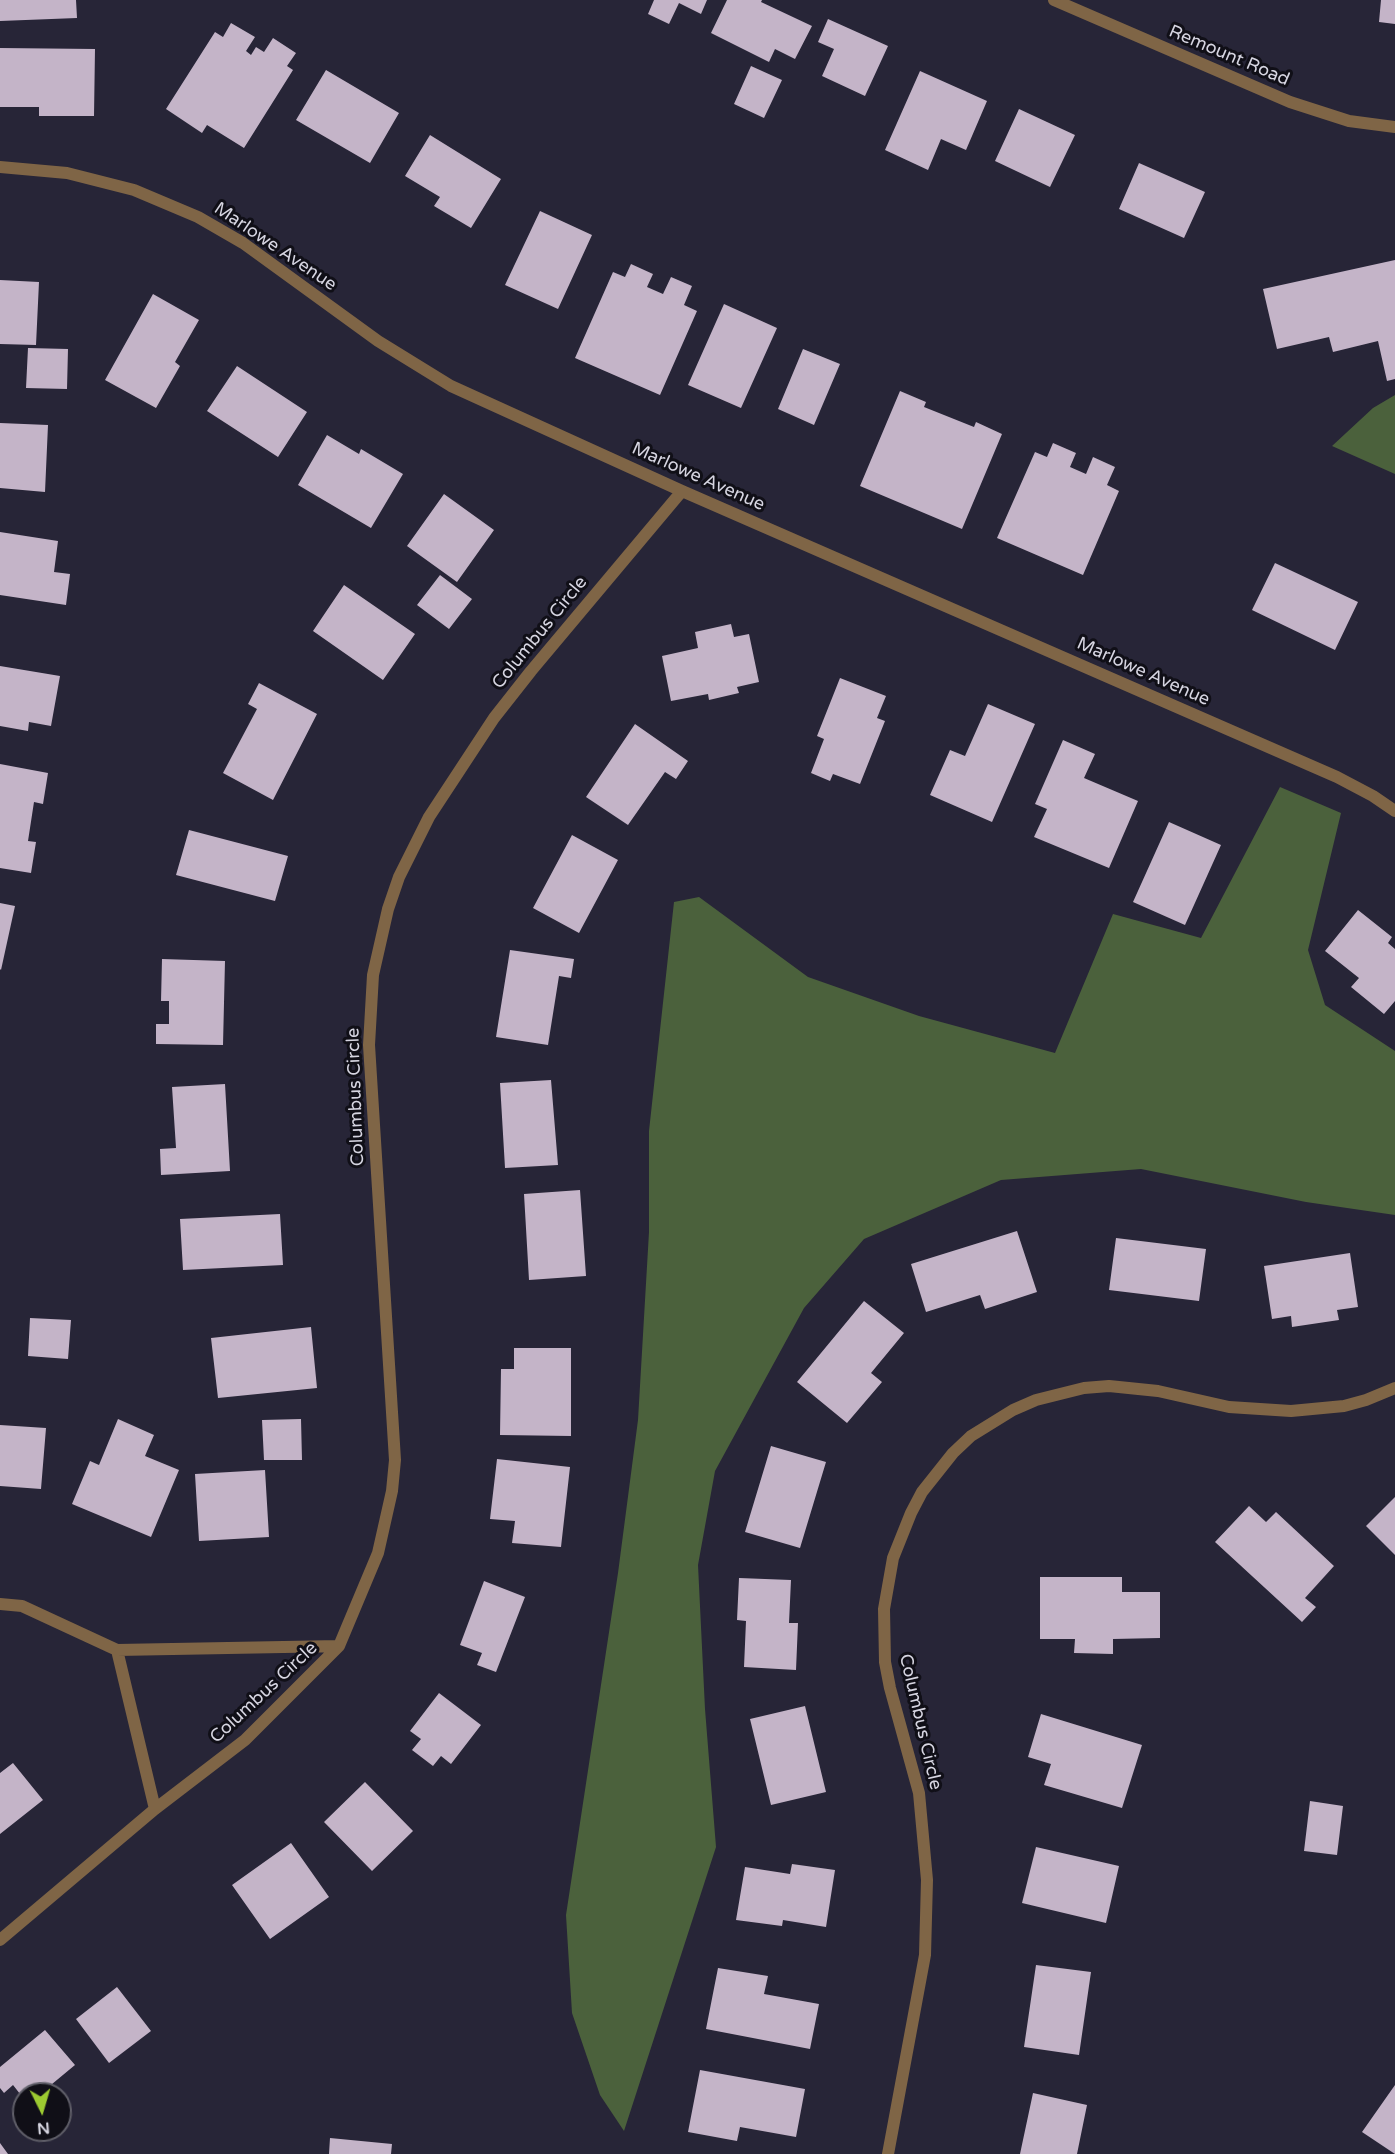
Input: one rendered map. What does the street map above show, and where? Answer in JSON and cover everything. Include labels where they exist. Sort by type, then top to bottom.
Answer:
[{"type":"street","name":"Remount Road","points":[[1054,0],[1290,102],[1349,121],[1395,127]]},
{"type":"street","name":"Marlowe Avenue","points":[[0,167],[66,173],[123,187],[198,217],[243,243],[378,341],[451,386],[682,491],[1337,777],[1373,796],[1395,811]]},
{"type":"street","name":"Columbus Circle","points":[[0,1940],[155,1809],[245,1740],[339,1646],[378,1553],[392,1491],[395,1460],[369,1045],[374,975],[388,909],[399,877],[429,817],[494,718],[682,491]]},
{"type":"street","name":"Columbus Circle","points":[[888,2154],[925,1955],[927,1880],[919,1793],[885,1662],[884,1610],[893,1558],[910,1514],[922,1492],[953,1453],[971,1436],[1013,1410],[1036,1400],[1084,1388],[1108,1386],[1158,1391],[1229,1407],[1291,1412],[1344,1406],[1395,1388]]},
{"type":"street","name":"Columbus Circle","points":[[0,1604],[22,1606],[117,1650],[339,1646]]},
{"type":"street","points":[[117,1650],[155,1809]]},
{"type":"green space","points":[[1395,395],[1395,474],[1332,446],[1373,408]]},
{"type":"green space","points":[[1280,787],[1341,813],[1308,950],[1325,1005],[1395,1051],[1395,1215],[1306,1202],[1141,1169],[1001,1180],[864,1239],[804,1308],[715,1471],[698,1565],[705,1709],[716,1847],[624,2131],[600,2095],[572,2013],[566,1915],[618,1573],[638,1420],[649,1232],[649,1131],[674,902],[699,897],[808,977],[919,1016],[1055,1053],[1113,914],[1201,938]]},
{"type":"building","points":[[0,0],[76,0],[77,18],[0,21]]},
{"type":"building","points":[[654,0],[707,0],[701,14],[679,3],[669,24],[648,14]]},
{"type":"building","points":[[727,0],[762,0],[761,2],[812,26],[795,59],[775,49],[769,62],[711,33]]},
{"type":"building","points":[[1381,0],[1395,0],[1395,24],[1379,22]]},
{"type":"building","points":[[828,19],[888,46],[865,96],[822,76],[834,49],[818,42]]},
{"type":"building","points":[[231,23],[255,37],[246,51],[251,55],[256,47],[264,52],[273,38],[296,53],[287,66],[293,70],[244,148],[207,125],[202,133],[166,109],[215,32],[223,37]]},
{"type":"building","points":[[0,48],[95,49],[94,116],[39,116],[39,107],[0,107]]},
{"type":"building","points":[[751,66],[782,80],[764,118],[734,104]]},
{"type":"building","points":[[326,70],[399,113],[370,163],[296,120]]},
{"type":"building","points":[[920,71],[987,101],[966,150],[941,139],[928,170],[885,150]]},
{"type":"building","points":[[1019,109],[1075,135],[1050,187],[995,161]]},
{"type":"building","points":[[430,135],[501,179],[471,228],[434,206],[440,197],[405,176]]},
{"type":"building","points":[[1139,163],[1205,192],[1184,238],[1119,209]]},
{"type":"building","points":[[540,211],[592,235],[558,309],[505,285]]},
{"type":"building","points":[[1395,260],[1395,379],[1387,381],[1378,341],[1333,352],[1329,337],[1277,349],[1263,289]]},
{"type":"building","points":[[631,264],[653,274],[647,287],[663,294],[671,277],[692,286],[684,305],[697,311],[660,395],[575,358],[613,272],[625,277]]},
{"type":"building","points":[[0,280],[39,282],[36,345],[0,344]]},
{"type":"building","points":[[153,294],[199,320],[175,362],[180,366],[156,408],[105,380]]},
{"type":"building","points":[[724,304],[777,328],[741,408],[688,385]]},
{"type":"building","points":[[28,348],[68,349],[67,389],[26,388]]},
{"type":"building","points":[[803,349],[840,364],[814,425],[778,409]]},
{"type":"building","points":[[237,366],[307,412],[278,457],[207,411]]},
{"type":"building","points":[[900,391],[926,402],[924,407],[974,427],[976,422],[1002,434],[962,529],[860,486]]},
{"type":"building","points":[[0,423],[48,425],[45,492],[0,488]]},
{"type":"building","points":[[327,435],[359,454],[361,449],[403,474],[371,528],[298,485]]},
{"type":"building","points":[[1053,443],[1076,453],[1070,467],[1086,474],[1093,457],[1115,467],[1107,485],[1119,491],[1083,575],[997,538],[1035,452],[1047,457]]},
{"type":"building","points":[[444,494],[494,530],[457,582],[407,546]]},
{"type":"building","points":[[0,532],[58,541],[54,572],[70,574],[66,605],[0,595]]},
{"type":"building","points":[[1275,563],[1358,602],[1335,650],[1252,610]]},
{"type":"building","points":[[440,575],[472,599],[449,629],[417,605]]},
{"type":"building","points":[[344,585],[415,634],[383,680],[313,631]]},
{"type":"building","points":[[731,624],[734,637],[749,634],[759,682],[737,687],[739,693],[709,700],[708,694],[671,701],[662,656],[698,648],[695,632]]},
{"type":"building","points":[[0,666],[60,676],[51,726],[29,722],[28,731],[0,726]]},
{"type":"building","points":[[840,678],[886,696],[877,718],[885,721],[860,784],[833,774],[830,781],[811,773],[824,739],[817,736]]},
{"type":"building","points":[[259,683],[317,714],[273,800],[223,773],[257,709],[248,704]]},
{"type":"building","points":[[988,704],[1035,724],[992,822],[930,795],[950,750],[965,756]]},
{"type":"building","points":[[635,724],[688,761],[676,779],[665,772],[628,825],[586,797]]},
{"type":"building","points":[[1063,740],[1095,754],[1084,778],[1138,801],[1109,868],[1034,837],[1047,809],[1035,804]]},
{"type":"building","points":[[0,764],[48,773],[43,804],[34,802],[28,841],[36,842],[31,873],[0,868]]},
{"type":"building","points":[[1169,822],[1221,845],[1185,925],[1133,902]]},
{"type":"building","points":[[189,830],[288,856],[275,901],[176,875]]},
{"type":"building","points":[[572,835],[618,860],[579,933],[533,908]]},
{"type":"building","points":[[0,903],[15,906],[1,970],[0,969]]},
{"type":"building","points":[[1358,910],[1392,937],[1388,943],[1395,949],[1395,1001],[1384,1014],[1351,987],[1359,978],[1325,951]]},
{"type":"building","points":[[510,950],[574,959],[571,978],[559,976],[548,1045],[496,1037]]},
{"type":"building","points":[[162,959],[225,961],[223,1045],[156,1044],[156,1024],[169,1024],[169,1001],[161,1001]]},
{"type":"building","points":[[551,1080],[558,1165],[505,1168],[500,1083]]},
{"type":"building","points":[[225,1084],[230,1171],[161,1175],[160,1149],[176,1148],[172,1087]]},
{"type":"building","points":[[580,1190],[586,1276],[529,1280],[524,1194]]},
{"type":"building","points":[[280,1214],[283,1265],[183,1270],[180,1219]]},
{"type":"building","points":[[1017,1231],[1037,1292],[985,1309],[980,1295],[926,1312],[911,1264]]},
{"type":"building","points":[[1116,1238],[1206,1249],[1199,1301],[1109,1290]]},
{"type":"building","points":[[1350,1253],[1358,1307],[1337,1310],[1339,1320],[1292,1327],[1291,1316],[1272,1319],[1264,1266]]},
{"type":"building","points":[[864,1301],[904,1333],[871,1373],[882,1382],[847,1423],[797,1382]]},
{"type":"building","points":[[30,1318],[71,1320],[68,1359],[28,1356]]},
{"type":"building","points":[[311,1327],[317,1388],[218,1398],[211,1338]]},
{"type":"building","points":[[514,1348],[571,1348],[571,1436],[500,1435],[501,1369],[514,1369]]},
{"type":"building","points":[[118,1419],[154,1435],[145,1456],[179,1470],[151,1537],[72,1504],[90,1461],[99,1465]]},
{"type":"building","points":[[301,1419],[302,1460],[264,1460],[262,1420]]},
{"type":"building","points":[[0,1425],[46,1428],[41,1489],[0,1486]]},
{"type":"building","points":[[771,1446],[826,1462],[800,1548],[745,1532]]},
{"type":"building","points":[[497,1459],[570,1467],[561,1547],[512,1543],[515,1521],[490,1519]]},
{"type":"building","points":[[265,1470],[269,1537],[199,1541],[195,1474]]},
{"type":"building","points":[[1395,1497],[1395,1555],[1366,1526]]},
{"type":"building","points":[[1249,1506],[1266,1522],[1276,1512],[1334,1566],[1305,1598],[1316,1607],[1302,1622],[1215,1542]]},
{"type":"building","points":[[1040,1577],[1122,1577],[1122,1592],[1160,1592],[1160,1638],[1113,1639],[1113,1654],[1074,1653],[1075,1639],[1040,1639]]},
{"type":"building","points":[[739,1578],[791,1580],[789,1623],[798,1623],[796,1670],[744,1667],[746,1621],[737,1620]]},
{"type":"building","points":[[484,1581],[525,1597],[496,1672],[477,1665],[482,1653],[460,1645]]},
{"type":"building","points":[[439,1693],[481,1725],[451,1764],[441,1756],[433,1766],[412,1750],[421,1739],[410,1731]]},
{"type":"building","points":[[805,1706],[826,1792],[771,1805],[750,1719]]},
{"type":"building","points":[[1041,1714],[1142,1745],[1122,1808],[1044,1785],[1051,1764],[1028,1757]]},
{"type":"building","points":[[13,1763],[43,1800],[0,1834],[0,1773]]},
{"type":"building","points":[[365,1782],[413,1831],[372,1871],[324,1822]]},
{"type":"building","points":[[1310,1801],[1343,1806],[1337,1855],[1304,1851]]},
{"type":"building","points":[[291,1843],[329,1897],[270,1939],[232,1885]]},
{"type":"building","points":[[1036,1847],[1119,1866],[1106,1923],[1022,1903]]},
{"type":"building","points":[[792,1864],[835,1870],[826,1927],[783,1920],[782,1926],[736,1920],[745,1867],[790,1874]]},
{"type":"building","points":[[1036,1965],[1091,1972],[1079,2055],[1024,2047]]},
{"type":"building","points":[[718,1968],[768,1976],[764,1994],[819,2004],[810,2049],[706,2029]]},
{"type":"building","points":[[117,1987],[151,2031],[109,2063],[76,2019]]},
{"type":"building","points":[[45,2030],[75,2065],[54,2082],[12,2082],[12,2086],[4,2093],[0,2088],[0,2067]]},
{"type":"building","points":[[700,2070],[805,2089],[796,2137],[740,2127],[737,2141],[688,2132]]},
{"type":"building","points":[[1395,2085],[1395,2154],[1362,2132]]},
{"type":"building","points":[[1033,2093],[1087,2105],[1077,2154],[1020,2154]]},
{"type":"building","points":[[330,2138],[392,2144],[391,2154],[329,2154]]},
{"type":"building","points":[[0,2143],[8,2154],[0,2154]]}]
